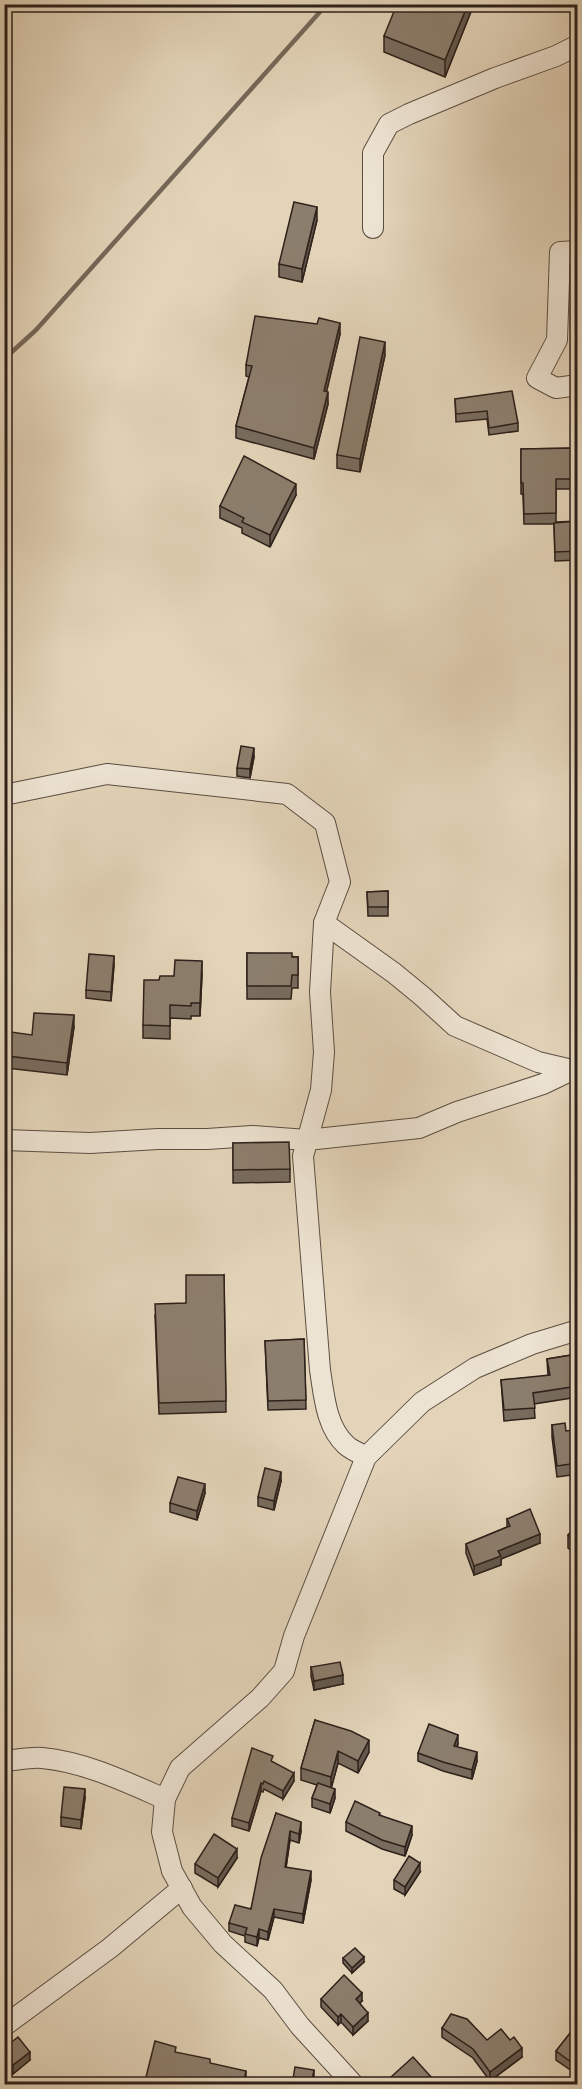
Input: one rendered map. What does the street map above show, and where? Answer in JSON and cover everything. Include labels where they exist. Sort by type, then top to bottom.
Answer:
[{"type":"street","points":[[373,228],[373,153],[389,124],[408,114],[556,56],[578,45]]},
{"type":"street","points":[[578,251],[560,252],[557,340],[537,378],[556,388],[578,385]]},
{"type":"street","points":[[4,795],[107,774],[287,794],[325,823],[340,882],[324,923],[320,992],[324,1052],[321,1090],[303,1156],[320,1370],[332,1425],[345,1445],[366,1457]]},
{"type":"street","points":[[324,923],[408,984],[455,1026],[538,1062],[575,1071]]},
{"type":"street","points":[[4,1140],[90,1143],[158,1139],[207,1140],[252,1136],[307,1140],[419,1128],[457,1112],[575,1071]]},
{"type":"street","points":[[353,2085],[300,2026],[273,1990],[223,1944],[192,1907],[172,1871],[162,1832],[165,1799],[180,1768],[260,1698],[284,1671],[294,1636],[366,1457],[422,1402],[476,1368],[532,1344],[578,1330]]},
{"type":"street","points":[[4,1761],[40,1758],[70,1762],[118,1778],[165,1799]]},
{"type":"street","points":[[4,2026],[110,1948],[182,1888]]},
{"type":"building","points":[[397,4],[468,4],[445,60],[384,36]]},
{"type":"building","points":[[294,202],[317,207],[302,269],[279,264]]},
{"type":"building","points":[[255,316],[317,324],[319,318],[340,323],[324,391],[328,392],[314,448],[236,426],[252,366],[246,365]]},
{"type":"building","points":[[360,337],[385,342],[360,459],[337,455]]},
{"type":"building","points":[[512,391],[518,423],[489,428],[487,411],[456,414],[455,399]]},
{"type":"building","points":[[578,448],[578,479],[556,479],[556,513],[524,514],[521,449]]},
{"type":"building","points":[[244,456],[296,484],[270,535],[242,522],[244,518],[220,506]]},
{"type":"building","points":[[578,521],[578,551],[555,552],[554,523]]},
{"type":"building","points":[[241,746],[254,748],[250,769],[237,768]]},
{"type":"building","points":[[388,891],[388,907],[368,907],[367,892]]},
{"type":"building","points":[[247,953],[292,953],[292,957],[298,957],[298,975],[292,975],[291,986],[247,986]]},
{"type":"building","points":[[89,954],[114,956],[111,992],[86,990]]},
{"type":"building","points":[[175,960],[202,961],[200,1003],[191,1003],[191,1006],[170,1005],[170,1026],[143,1025],[144,980],[159,980],[160,976],[174,976]]},
{"type":"building","points":[[4,969],[11,970],[6,1006],[4,1006]]},
{"type":"building","points":[[34,1013],[74,1015],[67,1063],[7,1056],[11,1032],[32,1035]]},
{"type":"building","points":[[289,1142],[290,1169],[233,1170],[233,1143]]},
{"type":"building","points":[[186,1275],[224,1275],[226,1401],[159,1403],[155,1304],[186,1303]]},
{"type":"building","points":[[304,1339],[306,1400],[268,1401],[265,1341]]},
{"type":"building","points":[[578,1354],[578,1386],[533,1393],[535,1408],[504,1410],[501,1380],[550,1375],[547,1359]]},
{"type":"building","points":[[565,1423],[566,1431],[573,1430],[573,1434],[578,1433],[578,1463],[557,1466],[552,1425]]},
{"type":"building","points":[[265,1468],[281,1472],[274,1501],[258,1497]]},
{"type":"building","points":[[178,1477],[205,1484],[197,1511],[170,1503]]},
{"type":"building","points":[[530,1509],[540,1534],[498,1551],[501,1556],[474,1566],[466,1544],[510,1526],[507,1519]]},
{"type":"building","points":[[578,1525],[578,1544],[568,1535]]},
{"type":"building","points":[[340,1662],[343,1675],[314,1681],[311,1667]]},
{"type":"building","points":[[315,1720],[351,1731],[369,1740],[358,1761],[338,1751],[331,1777],[301,1768]]},
{"type":"building","points":[[429,1724],[458,1735],[454,1746],[477,1752],[472,1770],[418,1753]]},
{"type":"building","points":[[252,1748],[273,1756],[271,1761],[294,1773],[283,1791],[264,1781],[263,1784],[261,1783],[249,1823],[232,1818]]},
{"type":"building","points":[[318,1783],[335,1789],[330,1804],[312,1798]]},
{"type":"building","points":[[64,1787],[85,1789],[81,1820],[61,1817]]},
{"type":"building","points":[[355,1801],[380,1813],[379,1815],[412,1826],[405,1847],[382,1840],[346,1822]]},
{"type":"building","points":[[276,1813],[301,1822],[299,1834],[290,1831],[285,1867],[311,1871],[303,1914],[274,1909],[268,1932],[259,1929],[257,1937],[245,1934],[247,1928],[229,1923],[235,1905],[251,1909],[261,1858]]},
{"type":"building","points":[[214,1834],[237,1849],[218,1878],[195,1864]]},
{"type":"building","points":[[409,1856],[420,1863],[405,1887],[394,1880]]},
{"type":"building","points":[[355,1948],[364,1957],[352,1968],[343,1958]]},
{"type":"building","points":[[344,1975],[362,1993],[356,1999],[368,2013],[353,2027],[341,2014],[338,2017],[321,1999]]},
{"type":"building","points":[[451,2014],[467,2019],[487,2040],[501,2029],[510,2040],[514,2037],[522,2048],[490,2072],[473,2049],[442,2028]]},
{"type":"building","points":[[578,2023],[578,2067],[556,2051]]},
{"type":"building","points":[[18,2037],[30,2052],[13,2065],[4,2054],[4,2048]]},
{"type":"building","points":[[155,2041],[176,2047],[175,2052],[210,2059],[210,2063],[246,2071],[243,2085],[144,2085]]},
{"type":"building","points":[[413,2057],[432,2078],[424,2085],[398,2085],[391,2077]]},
{"type":"building","points":[[295,2067],[314,2070],[311,2085],[292,2085]]},
{"type":"waterway","points":[[4,359],[36,330],[327,4]]}]
